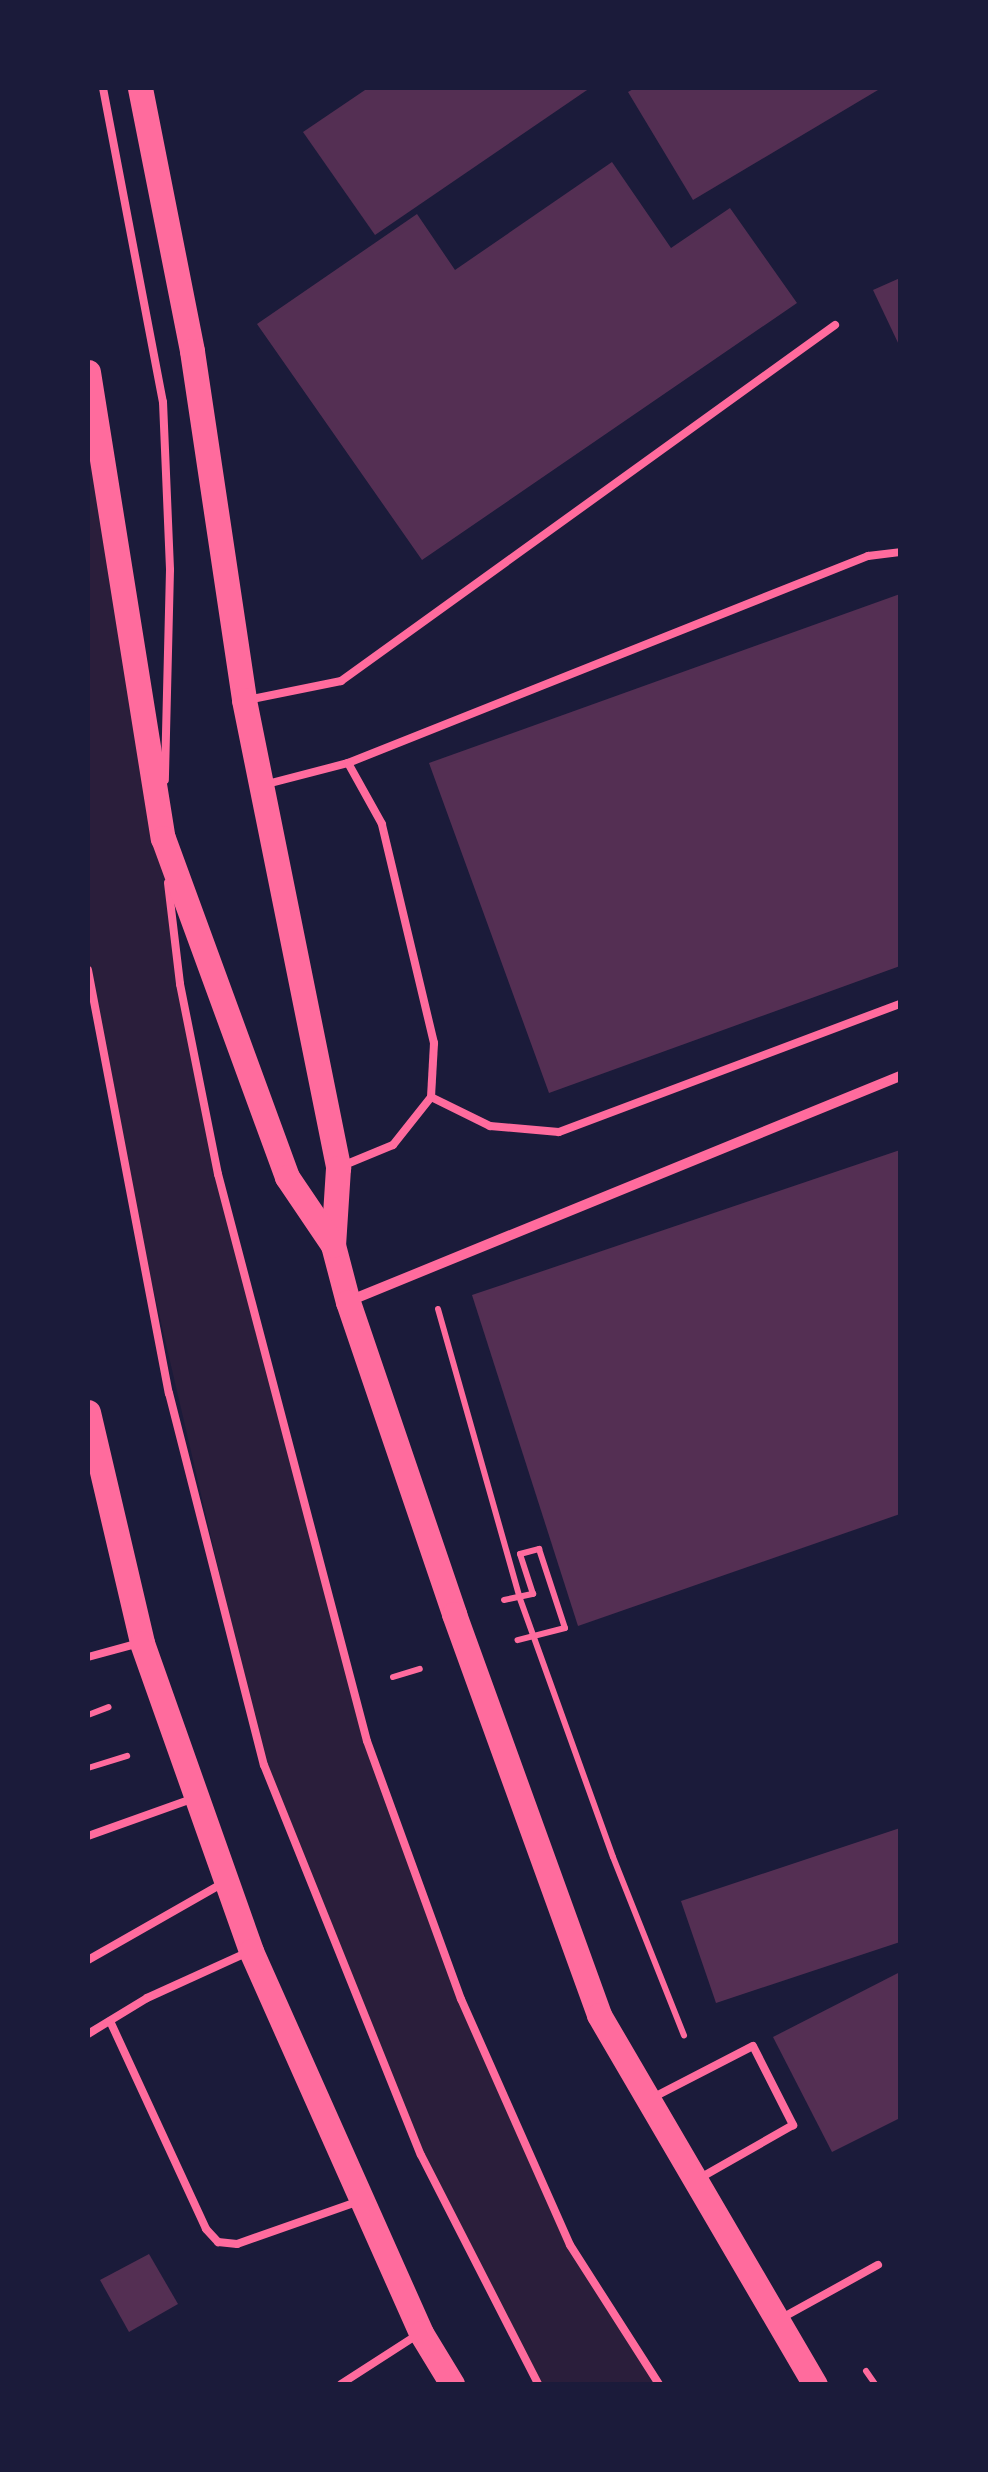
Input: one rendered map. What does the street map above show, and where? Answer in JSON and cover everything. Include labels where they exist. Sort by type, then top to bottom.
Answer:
[{"type":"main road","points":[[140,88],[192,351],[244,700],[338,1168],[333,1246],[348,1302],[454,1614],[599,2014],[815,2384]]},
{"type":"main road","points":[[89,377],[163,838],[287,1177],[333,1246]]},
{"type":"main road","points":[[88,1412],[142,1642],[250,1952],[421,2333],[452,2384]]},
{"type":"street","points":[[348,1302],[900,1076]]},
{"type":"lane","points":[[103,88],[164,402],[170,570],[163,838],[180,984],[218,1174],[367,1741],[461,1999],[570,2244],[659,2384]]},
{"type":"lane","points":[[244,700],[341,681],[835,325]]},
{"type":"lane","points":[[262,786],[348,763],[868,556],[900,552]]},
{"type":"lane","points":[[338,1168],[394,1144],[431,1097],[434,1043],[382,824],[348,763]]},
{"type":"lane","points":[[88,970],[169,1393],[264,1765],[421,2154],[538,2384]]},
{"type":"lane","points":[[431,1097],[490,1126],[559,1132],[900,1004]]},
{"type":"lane","points":[[88,1656],[142,1642]]},
{"type":"lane","points":[[88,1836],[194,1799]]},
{"type":"lane","points":[[88,1960],[225,1882]]},
{"type":"lane","points":[[88,2034],[146,1998],[250,1952]]},
{"type":"lane","points":[[110,2020],[206,2228],[218,2242],[237,2244],[362,2200]]},
{"type":"lane","points":[[649,2099],[753,2046],[793,2125],[696,2180]]},
{"type":"lane","points":[[776,2321],[878,2264]]},
{"type":"lane","points":[[340,2384],[421,2333]]},
{"type":"path","points":[[426,1269],[519,1596],[613,1857],[700,2074]]},
{"type":"path","points":[[532,1594],[520,1554],[539,1549],[565,1628],[539,1634]]},
{"type":"path","points":[[819,2298],[874,2384]]},
{"type":"shaded area","points":[[88,372],[163,838],[180,984],[218,1174],[358,1707],[461,1999],[583,2264],[659,2384],[538,2384],[417,2147],[264,1765],[129,1185],[88,970]]},
{"type":"building","points":[[368,88],[590,88],[375,235],[303,132]]},
{"type":"building","points":[[635,88],[878,90],[693,200],[628,92]]},
{"type":"building","points":[[612,162],[671,248],[730,208],[797,303],[422,560],[257,324],[417,214],[455,270]]},
{"type":"building","points":[[900,278],[900,347],[873,290]]},
{"type":"building","points":[[900,594],[900,966],[549,1093],[429,763]]},
{"type":"building","points":[[900,1150],[900,1514],[578,1626],[472,1295]]},
{"type":"building","points":[[900,1828],[900,1942],[716,2003],[681,1901]]},
{"type":"building","points":[[900,1972],[900,2118],[832,2152],[773,2037]]},
{"type":"building","points":[[149,2254],[178,2304],[129,2332],[100,2280]]}]
